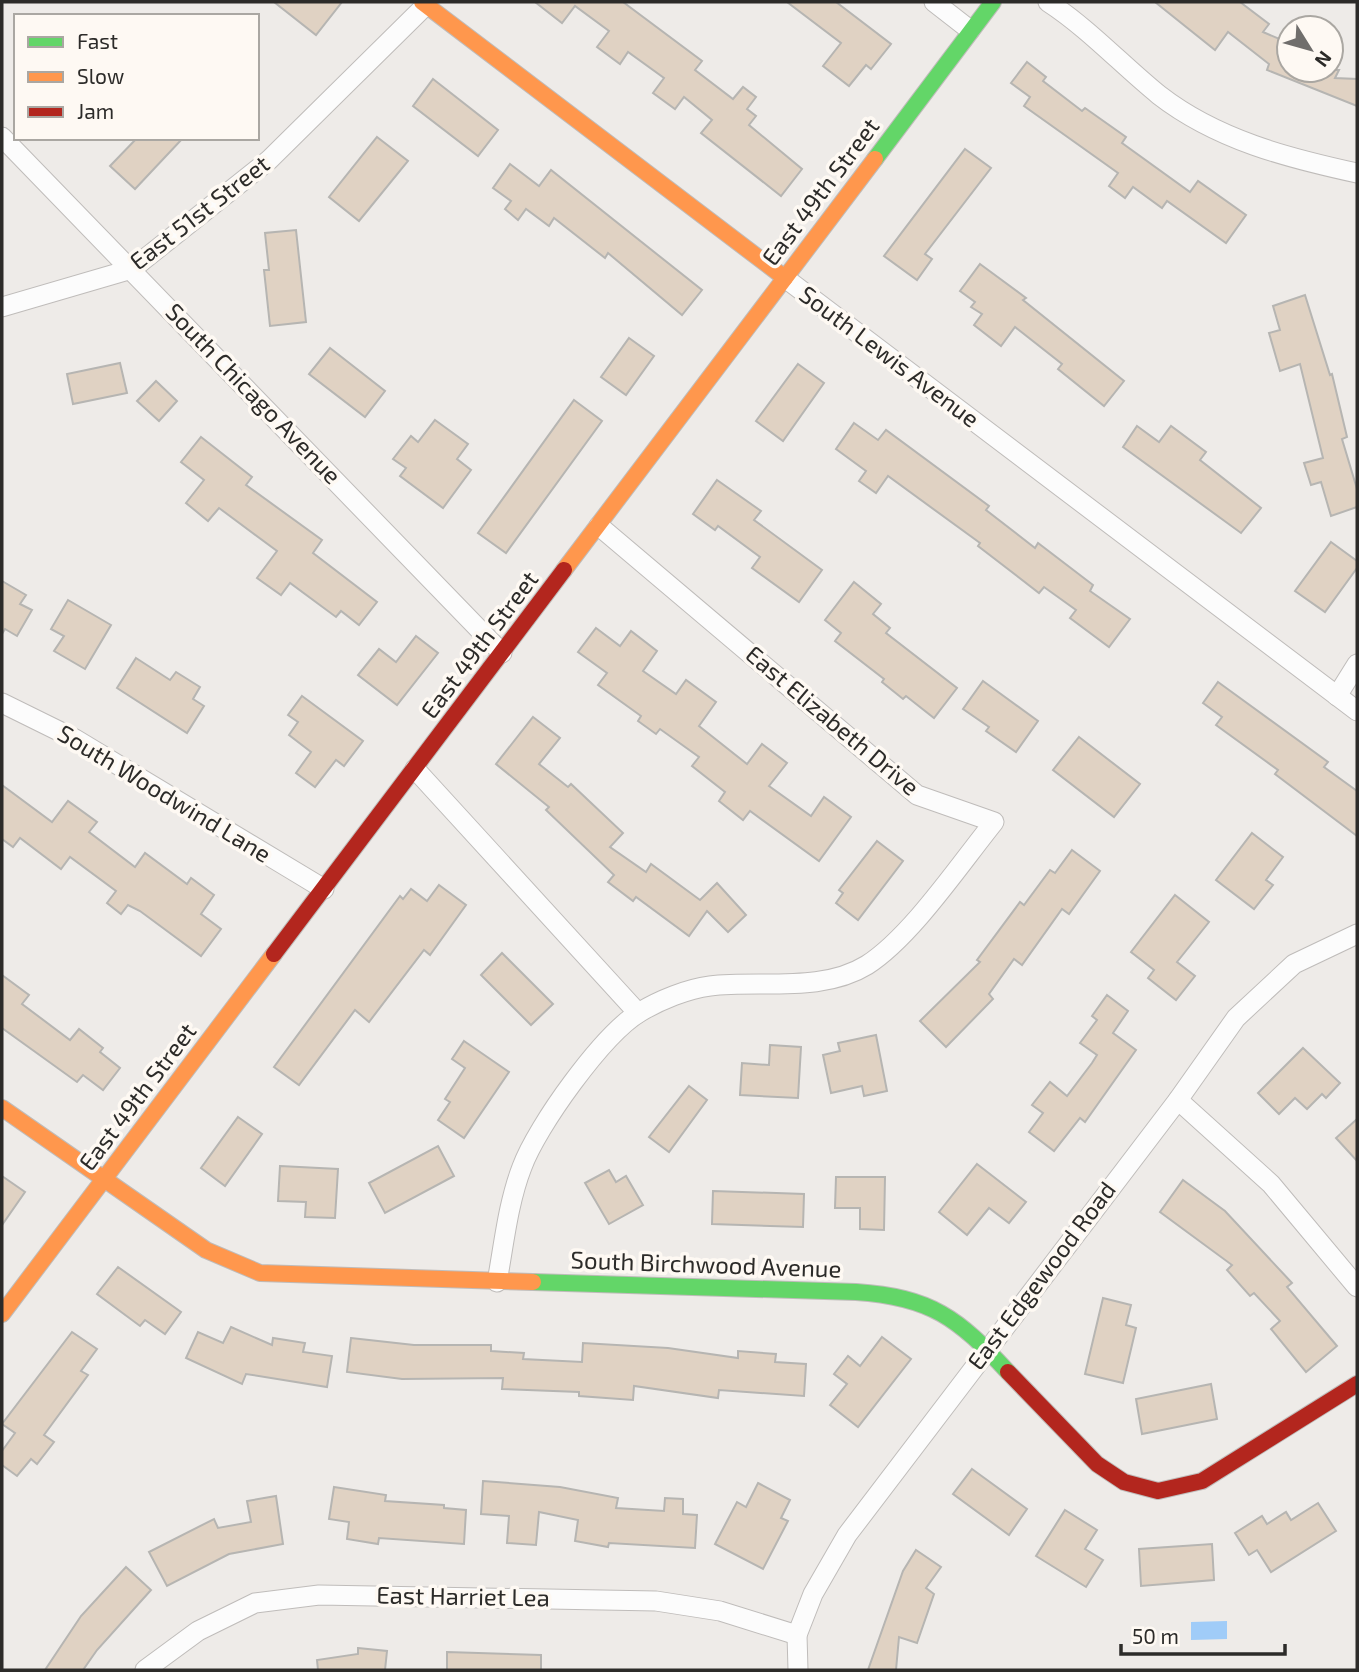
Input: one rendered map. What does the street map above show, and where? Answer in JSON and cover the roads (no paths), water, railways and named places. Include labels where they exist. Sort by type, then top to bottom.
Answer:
[{"type":"street","points":[[934,2],[970,30]]},
{"type":"street","name":"East 49th Street","points":[[2,1314],[993,2]]},
{"type":"street","points":[[1048,2],[1162,97],[1231,137],[1288,159],[1357,173]]},
{"type":"street","name":"East 51st Street","points":[[2,307],[132,269],[269,160],[424,4]]},
{"type":"street","name":"South Lewis Avenue","points":[[424,4],[1357,711]]},
{"type":"street","name":"South Chicago Avenue","points":[[2,137],[502,653]]},
{"type":"street","name":"East Elizabeth Drive","points":[[497,1282],[510,1206],[522,1166],[574,1082],[606,1043],[638,1013],[708,986],[800,982],[836,976],[866,965],[911,925],[994,822],[917,795],[599,526]]},
{"type":"street","points":[[1336,696],[1357,664]]},
{"type":"street","name":"South Woodwind Lane","points":[[2,703],[75,739],[324,889]]},
{"type":"street","points":[[415,769],[638,1013]]},
{"type":"street","name":"East Edgewood Road","points":[[798,1670],[797,1635],[813,1594],[847,1535],[1178,1100],[1236,1018],[1294,964],[1357,934]]},
{"type":"street","points":[[1178,1100],[1271,1184],[1357,1287]]},
{"type":"street","name":"South Birchwood Avenue","points":[[2,1108],[106,1177],[206,1250],[260,1273],[888,1294],[939,1310],[986,1349],[1083,1452],[1113,1476],[1148,1491],[1175,1491],[1202,1481],[1357,1384]]},
{"type":"street","name":"East Harriet Lea","points":[[145,1670],[198,1631],[255,1603],[319,1595],[656,1601],[720,1611],[797,1635]]},
{"type":"water","points":[[1227,1621],[1227,1639],[1191,1640],[1191,1622]]}]
